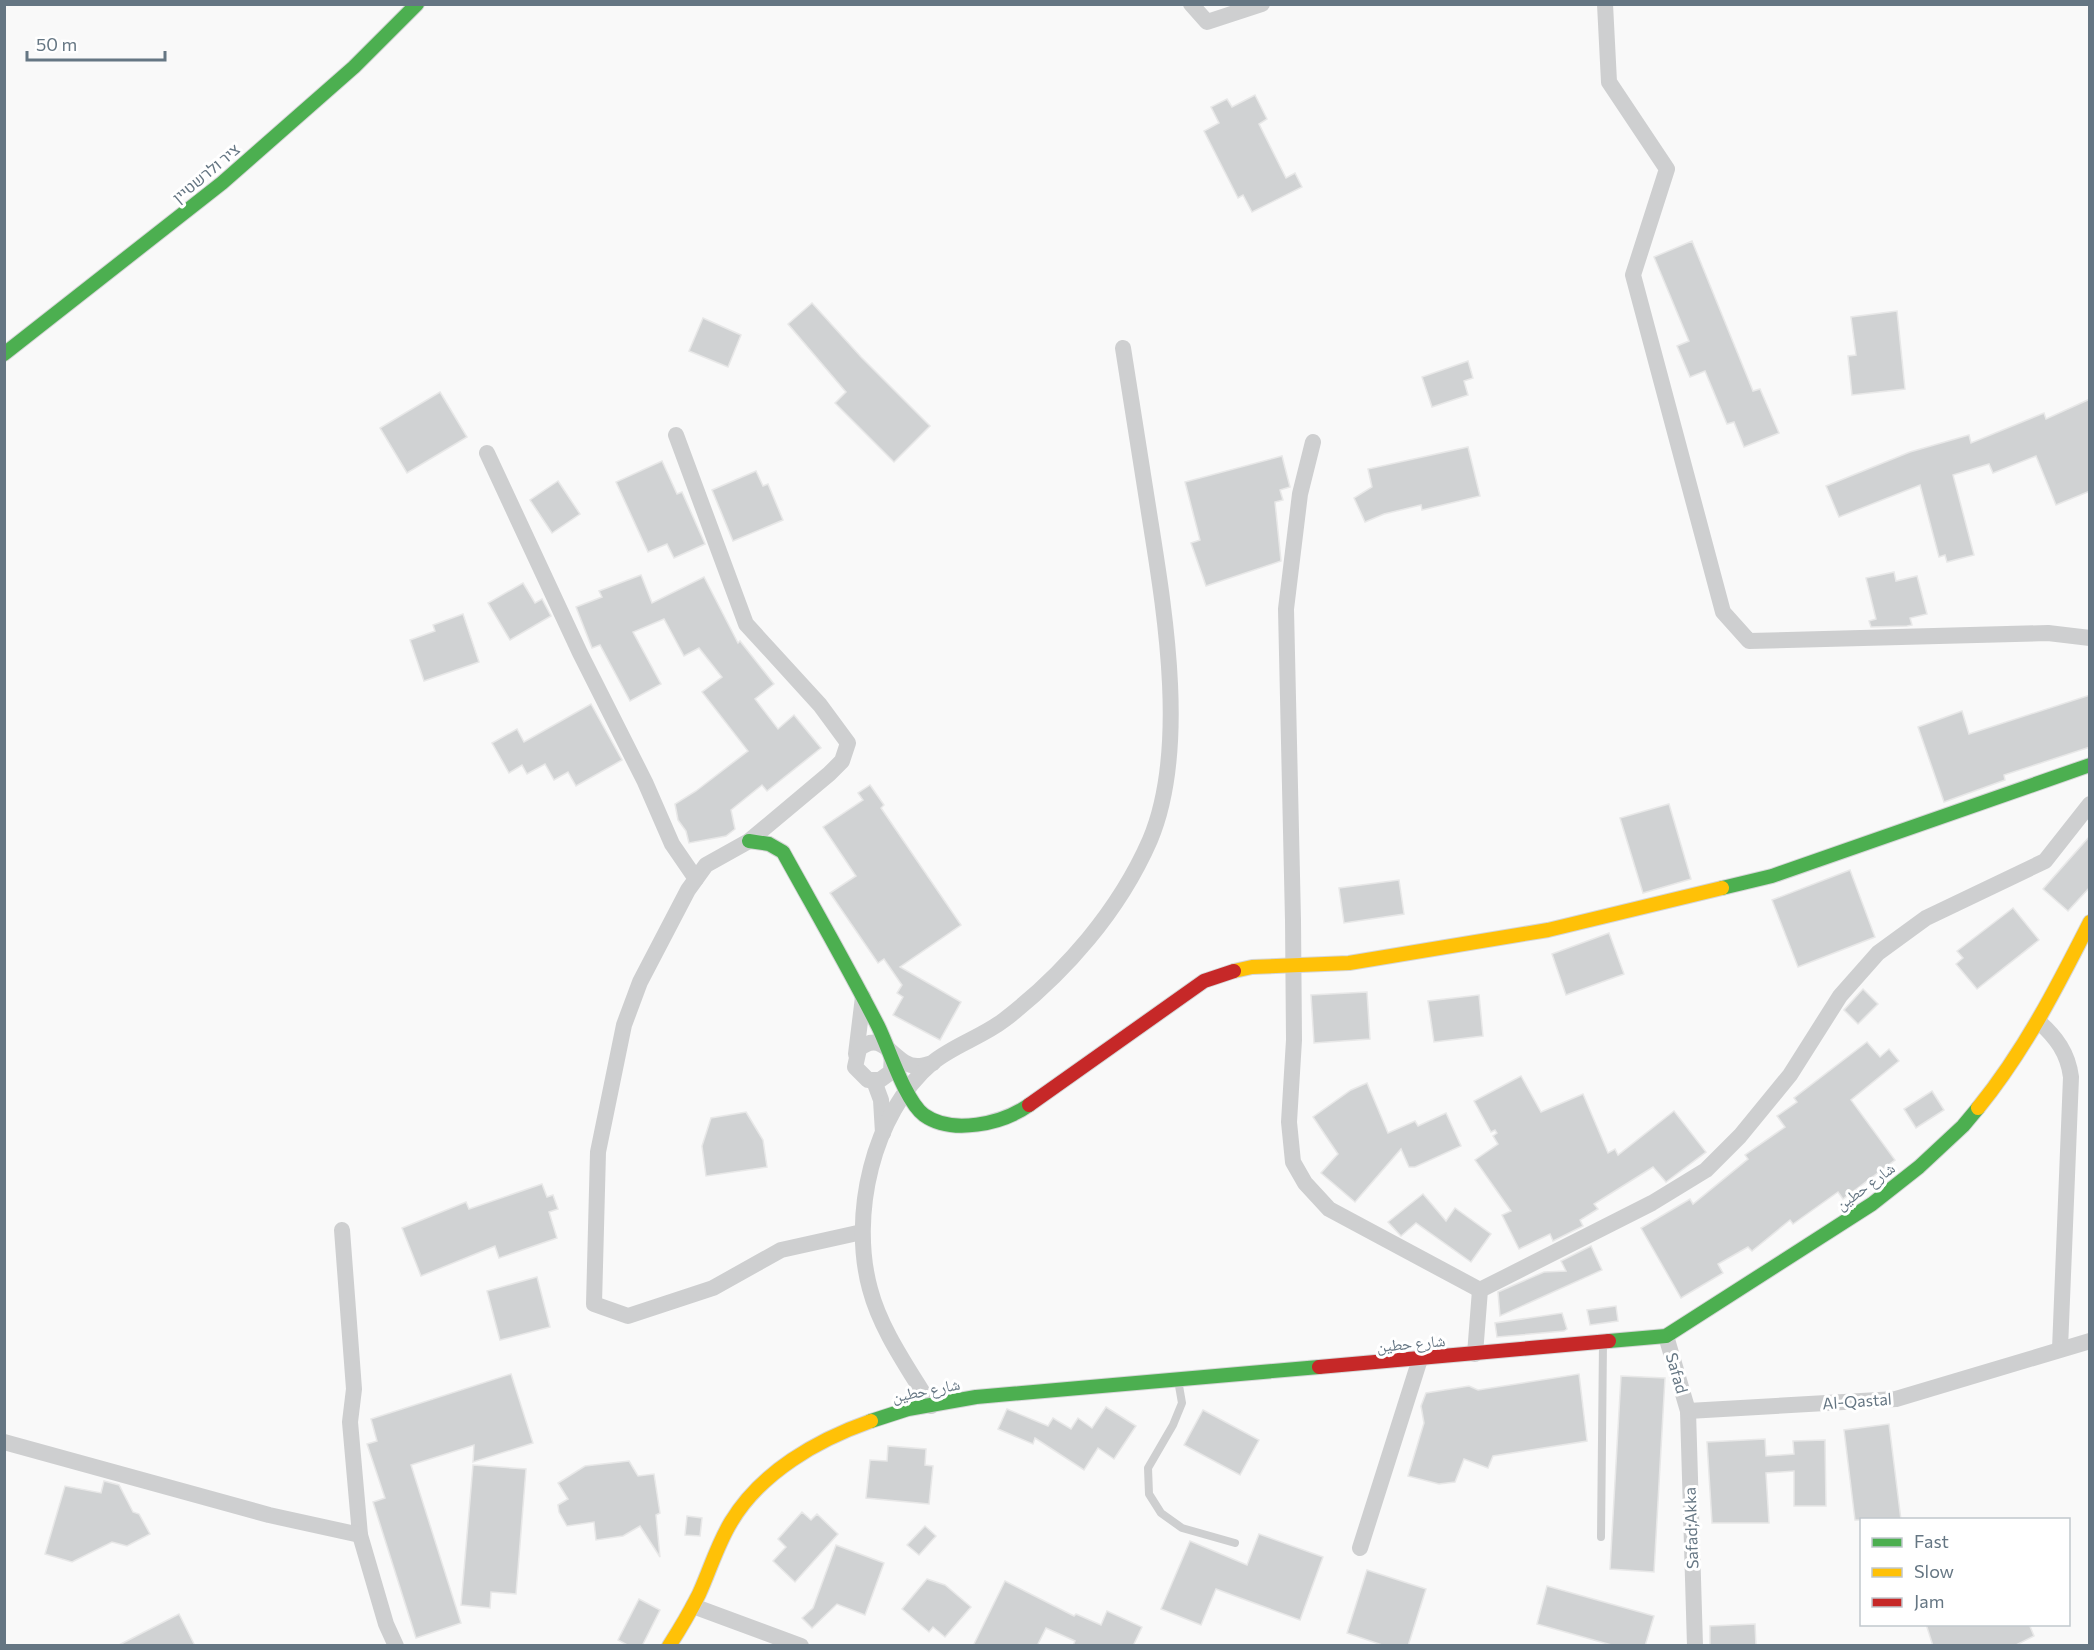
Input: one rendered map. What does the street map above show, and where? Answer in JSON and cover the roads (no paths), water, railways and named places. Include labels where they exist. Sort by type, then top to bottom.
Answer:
[{"type":"street","name":"ציר ולרשטיין","points":[[4,354],[222,183],[354,67],[417,4]]},
{"type":"street","points":[[1191,4],[1207,22],[1262,4]]},
{"type":"street","points":[[1605,4],[1609,82],[1667,169],[1633,275],[1723,612],[1749,642],[2048,633],[2090,638]]},
{"type":"street","points":[[931,1406],[887,1331],[870,1291],[862,1248],[862,1232],[863,1207],[871,1166],[883,1135],[907,1092],[933,1063],[1003,1021],[1064,966],[1091,937],[1113,906],[1146,846],[1164,792],[1169,749],[1168,633],[1123,348]]},
{"type":"street","points":[[676,435],[746,624],[820,705],[848,743],[842,761],[793,804],[749,841],[706,865],[696,879],[645,973],[624,1025],[598,1152],[594,1304],[628,1316],[713,1288],[781,1250],[862,1232]]},
{"type":"street","points":[[1313,442],[1300,494],[1286,609],[1294,1040],[1289,1122],[1293,1162],[1301,1176],[1329,1209],[1480,1290]]},
{"type":"street","points":[[487,453],[580,653],[645,782],[672,844],[696,879]]},
{"type":"street","points":[[793,804],[778,835],[783,852],[892,1053],[907,1092],[924,1115],[943,1122],[973,1125],[1003,1120],[1076,1074],[1204,981],[1227,972],[1252,967],[1349,963],[1548,930],[1772,876],[2090,765]]},
{"type":"street","points":[[1480,1290],[1652,1203],[1706,1170],[1740,1136],[1790,1075],[1840,996],[1878,953],[1926,918],[2045,861],[2090,804]]},
{"type":"street","points":[[749,841],[769,844],[783,852]]},
{"type":"street","name":"شارع حطين","points":[[669,1646],[693,1606],[714,1554],[738,1511],[779,1470],[832,1437],[887,1415],[976,1397],[1665,1336],[1872,1204],[1919,1167],[1964,1126],[2003,1077],[2039,1022],[2090,922]]},
{"type":"street","points":[[863,997],[855,1067],[868,1080],[888,1090],[907,1092]]},
{"type":"street","points":[[2039,1022],[2055,1036],[2069,1064],[2071,1077],[2060,1349]]},
{"type":"street","points":[[856,1054],[859,1049],[870,1042],[883,1044],[905,1063],[918,1066],[933,1063]]},
{"type":"street","points":[[874,1081],[891,1072],[894,1059],[892,1053]]},
{"type":"street","points":[[874,1081],[881,1100],[883,1135]]},
{"type":"street","points":[[342,1230],[354,1389],[350,1422],[360,1535],[386,1624],[396,1646]]},
{"type":"street","points":[[1475,1354],[1480,1290]]},
{"type":"street","name":"Safad","points":[[1665,1336],[1688,1411]]},
{"type":"street","name":"Al-Qastal","points":[[1688,1411],[1896,1399],[2090,1341]]},
{"type":"street","points":[[1360,1548],[1420,1359]]},
{"type":"street","name":"Safad;Akka","points":[[1688,1411],[1695,1646]]},
{"type":"street","points":[[4,1442],[269,1515],[360,1535]]},
{"type":"street","points":[[693,1606],[801,1646]]},
{"type":"lane","points":[[1601,1537],[1603,1342]]},
{"type":"lane","points":[[1178,1380],[1182,1403],[1173,1425],[1148,1468],[1149,1494],[1161,1512],[1182,1528],[1235,1543]]}]
